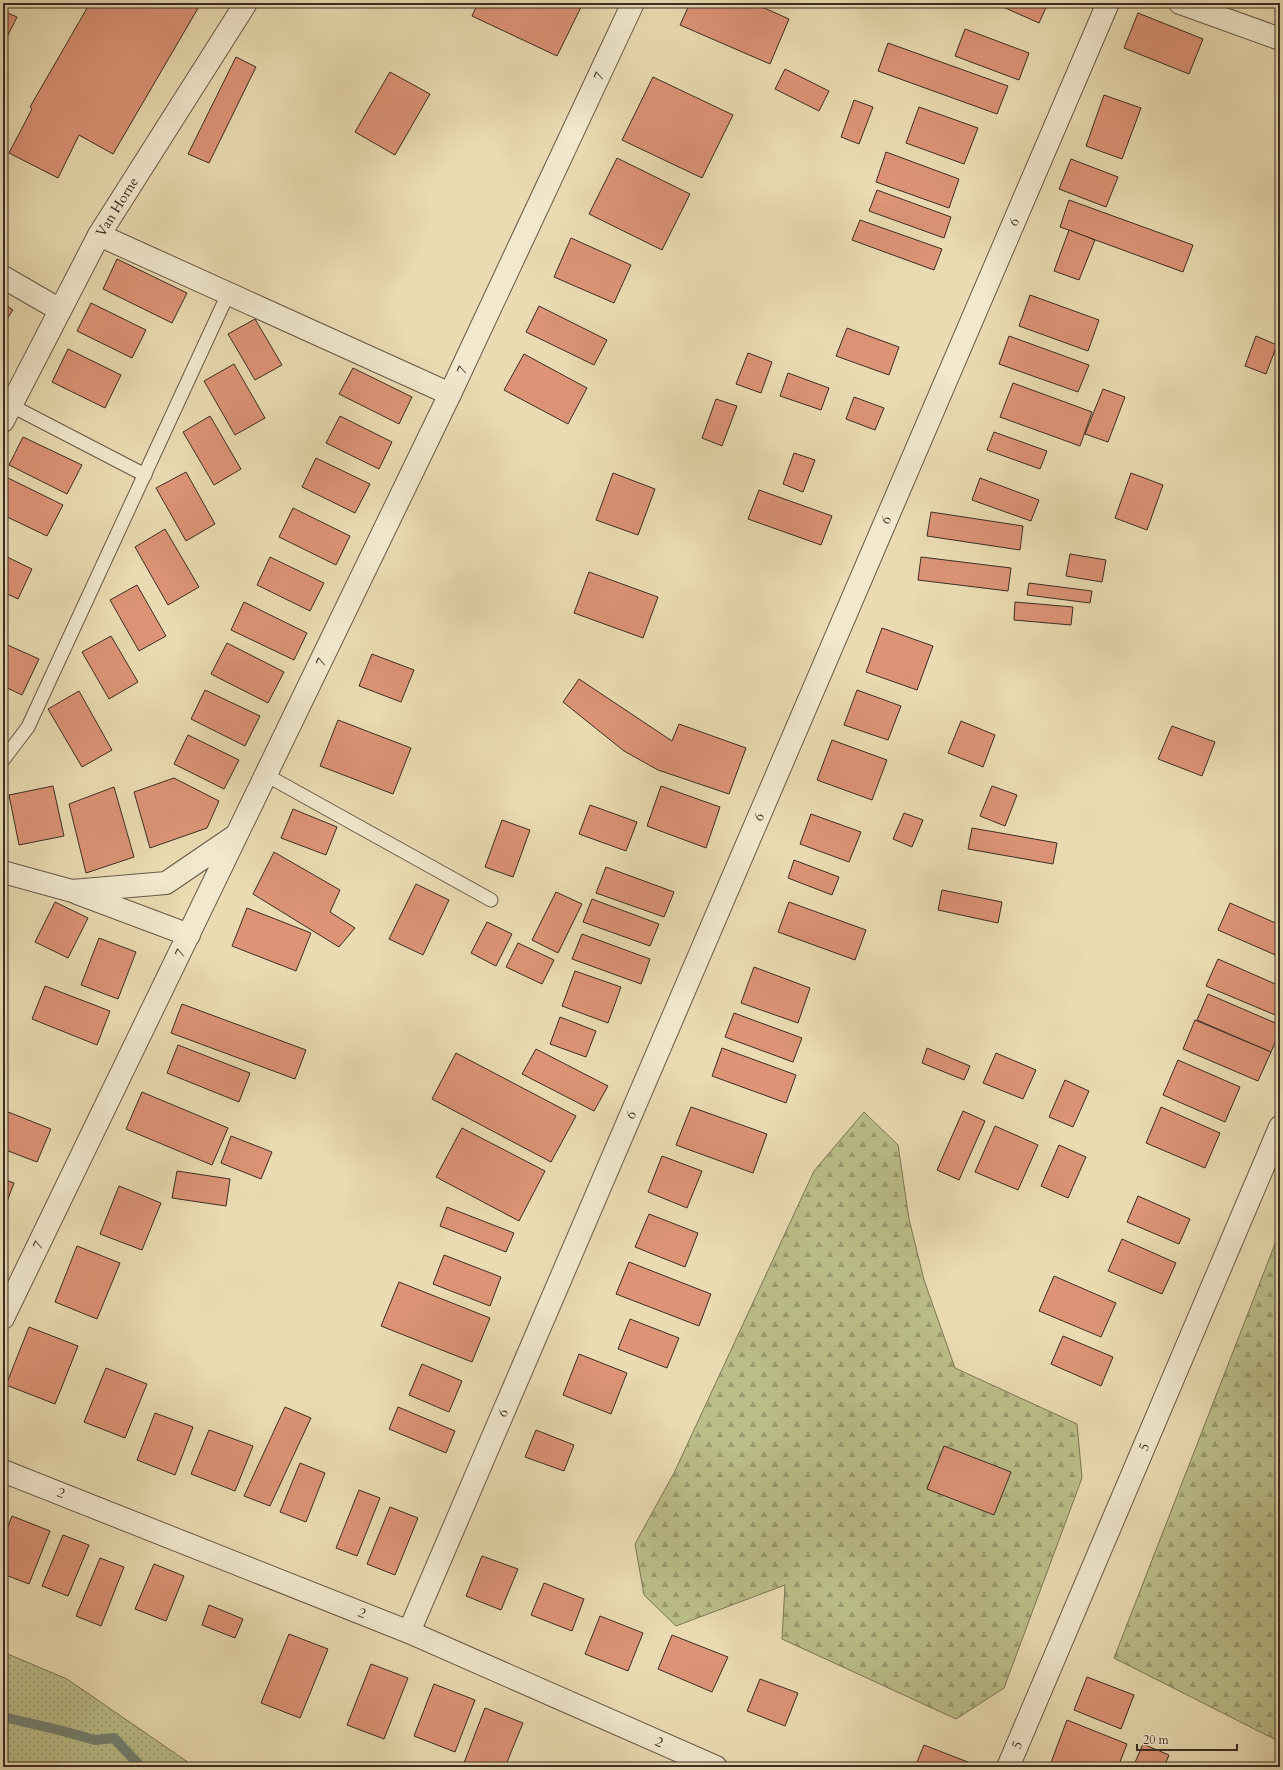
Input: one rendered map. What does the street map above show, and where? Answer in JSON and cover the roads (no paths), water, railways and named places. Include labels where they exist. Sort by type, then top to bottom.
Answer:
[{"type":"street","name":"Van Horne","points":[[7,413],[99,235],[246,3]]},
{"type":"street","name":"7","points":[[3,1318],[450,394],[633,3]]},
{"type":"street","name":"6","points":[[409,1632],[1108,3]]},
{"type":"street","points":[[1180,3],[1280,39]]},
{"type":"street","points":[[99,235],[450,394]]},
{"type":"street","points":[[3,277],[60,310]]},
{"type":"street","points":[[72,891],[166,883],[236,836]]},
{"type":"street","points":[[3,872],[72,891],[188,935]]},
{"type":"street","name":"5","points":[[1008,1767],[1280,1127]]},
{"type":"street","name":"2","points":[[3,1470],[409,1632],[716,1767]]},
{"type":"lane","points":[[3,760],[28,727],[228,294]]},
{"type":"lane","points":[[7,413],[145,475]]},
{"type":"lane","points":[[266,775],[491,900]]},
{"type":"waterway","points":[[3,1717],[95,1740],[114,1738],[141,1767]]}]
